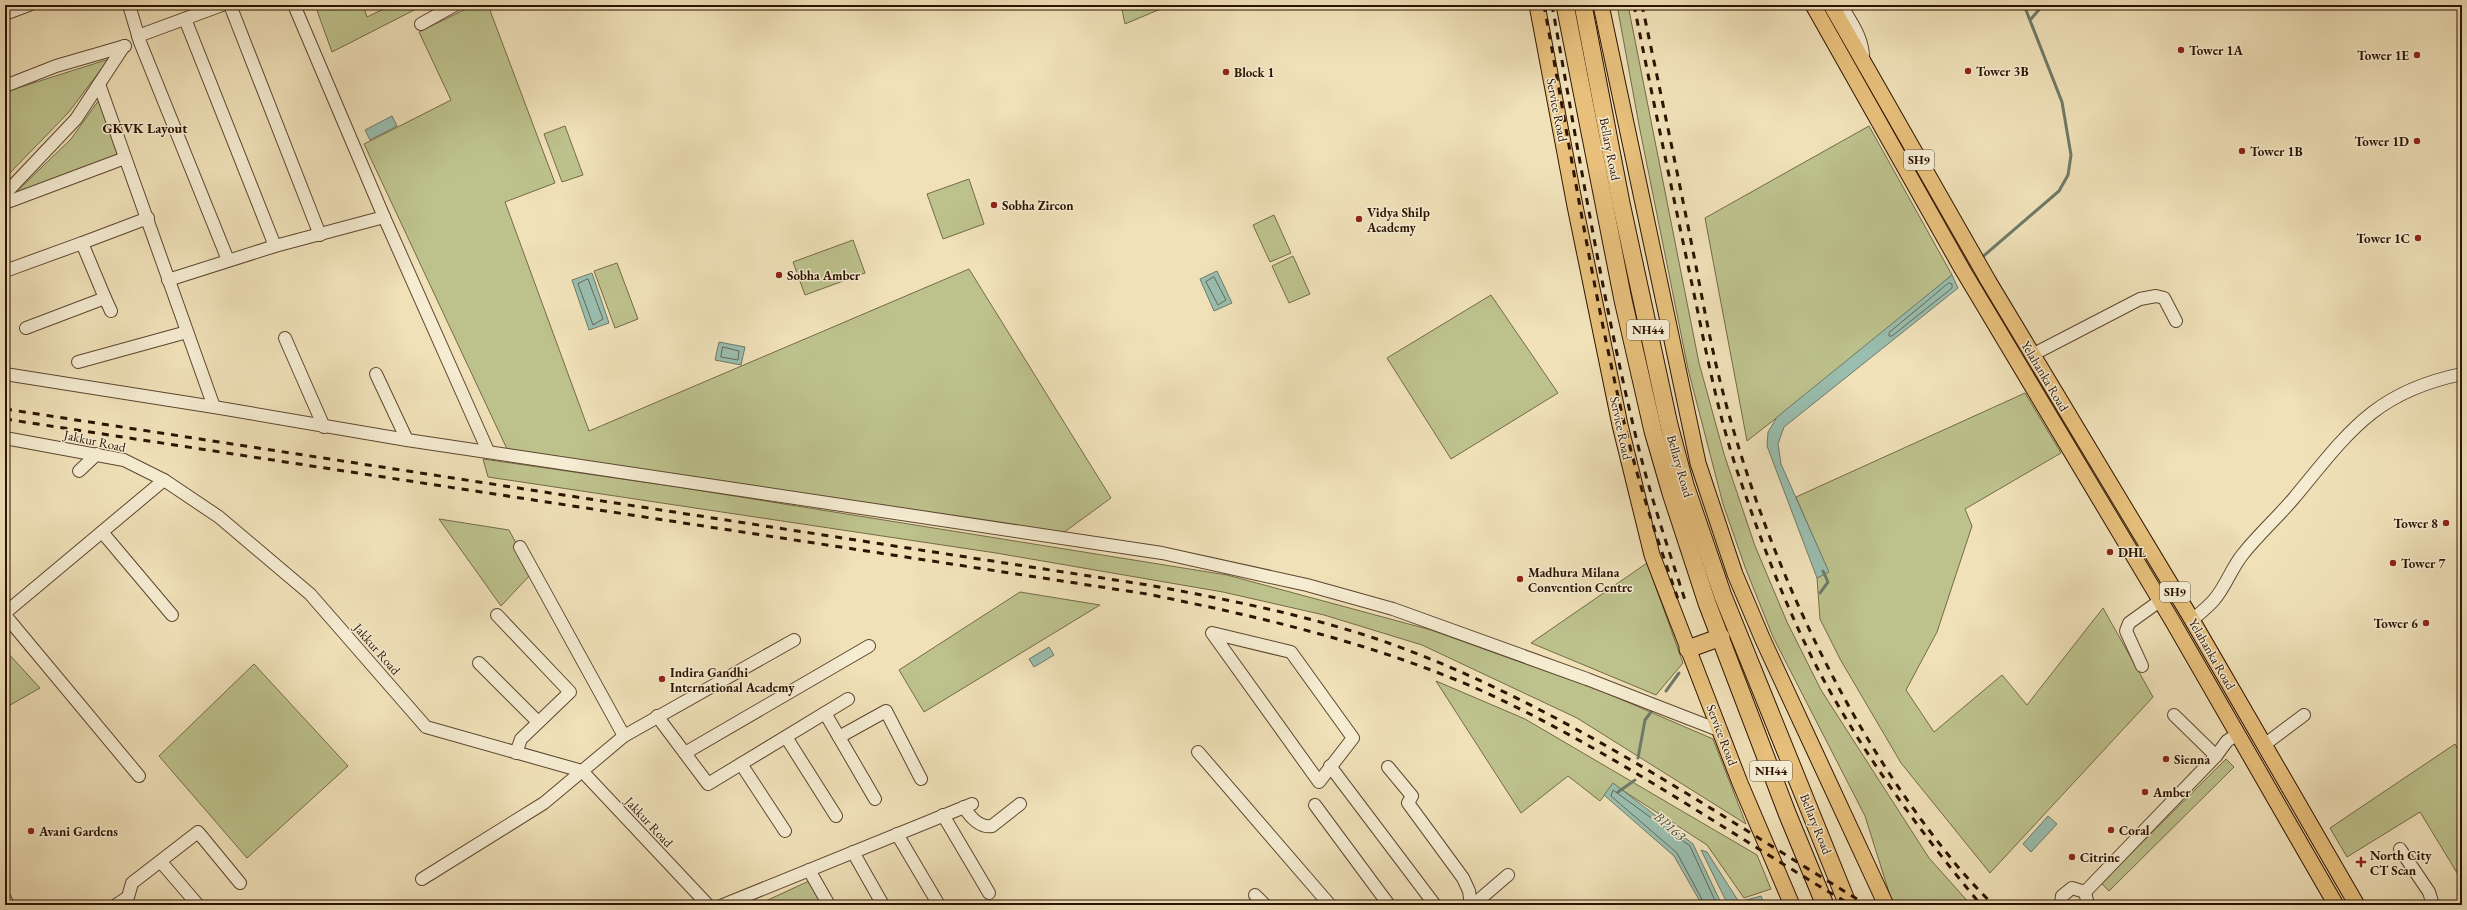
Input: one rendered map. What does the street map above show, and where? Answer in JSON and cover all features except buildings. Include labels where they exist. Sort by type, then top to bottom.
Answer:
[{"type":"highway","name":"Bellary Road","points":[[1565,5],[1609,234],[1653,431],[1684,535],[1721,637],[1787,813],[1825,905]]},
{"type":"highway","name":"Bellary Road","points":[[1583,5],[1621,203],[1669,425],[1685,485],[1705,545],[1744,647],[1848,905]]},
{"type":"highway","points":[[1688,649],[1721,637]]},
{"type":"main road","name":"Service Road","points":[[1537,5],[1580,234],[1640,510],[1652,555],[1688,649],[1792,905]]},
{"type":"main road","points":[[1601,5],[1681,389],[1706,490],[1735,574],[1763,640],[1886,905]]},
{"type":"main road","name":"SH9","points":[[1813,5],[1946,239]]},
{"type":"main road","name":"SH9","points":[[1831,5],[1960,231]]},
{"type":"main road","points":[[1946,239],[1960,231]]},
{"type":"main road","name":"Yelahanka Road","points":[[1960,231],[2032,355],[2192,620],[2357,905]]},
{"type":"main road","name":"Yelahanka Road","points":[[1946,239],[1993,322],[2161,600],[2336,905]]},
{"type":"main road","points":[[1993,322],[2008,314]]},
{"type":"street","points":[[5,14],[29,5]]},
{"type":"street","points":[[129,5],[139,39],[228,260]]},
{"type":"street","points":[[5,86],[56,66],[124,46],[185,19],[222,5]]},
{"type":"street","points":[[230,5],[320,235]]},
{"type":"street","points":[[294,5],[384,218],[488,451]]},
{"type":"street","points":[[421,24],[455,5]]},
{"type":"street","points":[[1806,5],[1845,74],[1858,84]]},
{"type":"street","points":[[1841,5],[1861,40],[1864,50],[1863,61]]},
{"type":"street","points":[[185,19],[275,246]]},
{"type":"street","points":[[5,194],[60,138],[76,119],[124,46]]},
{"type":"street","points":[[99,84],[148,218],[168,280],[214,407]]},
{"type":"street","points":[[5,203],[125,158]]},
{"type":"street","points":[[5,271],[148,218]]},
{"type":"street","points":[[168,280],[275,246],[384,218]]},
{"type":"street","points":[[82,243],[111,311]]},
{"type":"street","points":[[2032,355],[2140,299],[2156,296],[2164,298],[2176,321]]},
{"type":"street","points":[[26,328],[105,298]]},
{"type":"street","points":[[78,362],[187,332]]},
{"type":"street","points":[[285,338],[324,426]]},
{"type":"street","points":[[5,374],[214,407],[407,440],[1162,553],[1235,568],[1307,585],[1393,609],[1587,679],[1721,731]]},
{"type":"street","points":[[376,374],[407,440]]},
{"type":"street","points":[[2192,620],[2215,599],[2242,554],[2269,527],[2359,423],[2395,396],[2423,384],[2462,374]]},
{"type":"street","name":"Jakkur Road","points":[[5,438],[124,460],[164,480],[219,518],[310,594],[426,727],[582,771],[708,905]]},
{"type":"street","points":[[78,471],[97,454]]},
{"type":"street","points":[[139,776],[5,614],[164,480]]},
{"type":"street","points":[[102,532],[172,615]]},
{"type":"street","points":[[520,547],[624,736]]},
{"type":"street","points":[[2142,666],[2126,630],[2129,623],[2161,600]]},
{"type":"street","points":[[497,615],[570,692],[521,739],[516,753]]},
{"type":"street","points":[[1212,633],[1291,652],[1353,738],[1330,766],[1319,782],[1212,633]]},
{"type":"street","points":[[422,879],[544,804],[624,736],[794,640]]},
{"type":"street","points":[[685,753],[869,646]]},
{"type":"street","points":[[479,663],[538,722]]},
{"type":"street","points":[[658,716],[708,784],[848,699]]},
{"type":"street","points":[[839,737],[886,711],[921,779]]},
{"type":"street","points":[[825,713],[875,798]]},
{"type":"street","points":[[2174,715],[2216,756]]},
{"type":"street","points":[[2264,745],[2304,716]]},
{"type":"street","points":[[786,736],[836,816]]},
{"type":"street","points":[[2085,892],[2216,756],[2240,738]]},
{"type":"street","points":[[1198,752],[1330,905]]},
{"type":"street","points":[[741,764],[785,831]]},
{"type":"street","points":[[1330,766],[1435,905]]},
{"type":"street","points":[[1388,767],[1412,796],[1408,803],[1463,878],[1469,891],[1472,905],[1508,875]]},
{"type":"street","points":[[723,905],[968,805],[970,817],[988,827],[992,826],[1020,804]]},
{"type":"street","points":[[1315,805],[1389,905]]},
{"type":"street","points":[[943,815],[989,893]]},
{"type":"street","points":[[116,905],[131,901],[132,883],[198,832],[240,882]]},
{"type":"street","points":[[897,834],[939,905]]},
{"type":"street","points":[[2400,849],[2429,892],[2433,905]]},
{"type":"street","points":[[853,852],[883,905]]},
{"type":"street","points":[[161,862],[198,905]]},
{"type":"street","points":[[809,870],[829,905]]},
{"type":"street","points":[[2061,905],[2062,896],[2068,889],[2077,888],[2085,892]]},
{"type":"street","points":[[2085,892],[2088,905]]},
{"type":"street","points":[[1255,894],[1265,905]]},
{"type":"street","points":[[5,899],[8,905]]},
{"type":"green space","points":[[315,5],[363,5],[367,17],[392,5],[424,5],[332,52]]},
{"type":"green space","points":[[474,5],[488,5],[555,183],[505,202],[589,431],[969,269],[1111,498],[1063,533],[507,449],[364,144],[451,100],[419,32]]},
{"type":"green space","points":[[1121,5],[1170,5],[1125,24]]},
{"type":"green space","points":[[1617,5],[1628,5],[1699,363],[1724,454],[1755,546],[1787,622],[1821,690],[1929,858],[1971,905],[1893,905],[1865,816],[1773,637],[1745,567],[1723,504],[1688,369],[1639,125]]},
{"type":"green space","points":[[109,59],[68,113],[5,178],[5,92]]},
{"type":"green space","points":[[99,100],[118,155],[13,195],[71,139]]},
{"type":"green space","points":[[565,126],[583,175],[562,182],[544,134]]},
{"type":"green space","points":[[1869,126],[1952,275],[1844,365],[1747,441],[1705,218]]},
{"type":"green space","points":[[969,179],[984,224],[943,239],[927,194]]},
{"type":"green space","points":[[1274,215],[1291,253],[1270,262],[1253,225]]},
{"type":"green space","points":[[853,240],[865,273],[805,295],[793,262]]},
{"type":"green space","points":[[1293,256],[1310,294],[1289,303],[1272,266]]},
{"type":"green space","points":[[617,263],[638,319],[615,328],[594,271]]},
{"type":"green space","points":[[1491,295],[1558,393],[1451,459],[1387,358]]},
{"type":"green space","points":[[2025,393],[2061,453],[1965,509],[1972,526],[1937,632],[1906,690],[1934,732],[2002,675],[2027,705],[2103,608],[2153,697],[1990,873],[1901,763],[1840,659],[1820,619],[1817,578],[1828,572],[1796,497]]},
{"type":"green space","points":[[483,459],[678,487],[1227,575],[1431,630],[1604,692],[1713,739],[1746,824],[1577,718],[1422,645],[1324,615],[1223,592],[996,553],[488,477]]},
{"type":"green space","points":[[439,519],[509,530],[532,573],[501,606]]},
{"type":"green space","points":[[1647,563],[1683,663],[1656,695],[1531,643]]},
{"type":"green space","points":[[1020,592],[1100,605],[924,712],[899,670]]},
{"type":"green space","points":[[5,650],[40,688],[5,708]]},
{"type":"green space","points":[[254,664],[348,766],[247,858],[159,756]]},
{"type":"green space","points":[[1436,681],[1525,719],[1757,855],[1771,889],[1744,898],[1707,845],[1613,784],[1600,801],[1568,776],[1521,813]]},
{"type":"green space","points":[[2455,744],[2462,756],[2462,881],[2420,812],[2347,857],[2330,828]]},
{"type":"green space","points":[[2226,759],[2234,767],[2109,891],[2101,883]]},
{"type":"green space","points":[[809,881],[822,905],[757,905]]},
{"type":"water","points":[[392,116],[397,126],[370,140],[365,130]]},
{"type":"water","points":[[1217,271],[1232,303],[1214,311],[1200,279]]},
{"type":"water","points":[[592,273],[609,323],[589,330],[572,280]]},
{"type":"water","points":[[1952,275],[1958,288],[1784,427],[1778,444],[1781,464],[1829,572],[1817,578],[1767,446],[1768,432],[1777,417]]},
{"type":"water","points":[[719,342],[745,347],[741,365],[715,360]]},
{"type":"water","points":[[1049,647],[1054,655],[1034,667],[1029,659]]},
{"type":"water","points":[[1613,783],[1693,844],[1722,905],[1702,905],[1674,856],[1604,795]]},
{"type":"water","points":[[2048,816],[2057,824],[2031,852],[2023,844]]},
{"type":"water","points":[[1701,850],[1707,852],[1739,902],[1761,896],[1765,905],[1728,905]]},
{"type":"waterway","points":[[1980,259],[2059,191],[2068,175],[2071,155],[2062,102],[2024,5]]},
{"type":"waterway","points":[[2031,19],[2043,5]]},
{"type":"waterway","points":[[1820,593],[1828,582],[1823,571]]},
{"type":"waterway","points":[[1666,691],[1679,673]]},
{"type":"waterway","points":[[1638,758],[1645,720],[1654,708]]},
{"type":"waterway","name":"BP163","points":[[1618,792],[1635,780]]},
{"type":"railway","points":[[1544,5],[1582,220],[1615,382],[1638,477],[1679,602]]},
{"type":"railway","points":[[1552,5],[1590,220],[1611,327],[1646,475],[1685,600]]},
{"type":"railway","points":[[1634,5],[1714,388],[1734,461],[1768,557],[1798,629],[1838,706],[1895,794],[1981,905]]},
{"type":"railway","points":[[1642,5],[1720,381],[1758,507],[1810,631],[1841,692],[1874,750],[1911,805],[1950,857],[1993,905]]},
{"type":"railway","points":[[5,409],[1148,585],[1235,602],[1320,622],[1377,639],[1442,664],[1506,693],[1568,725],[1689,795],[1867,905]]},
{"type":"railway","points":[[5,419],[1147,594],[1232,612],[1316,633],[1399,658],[1440,673],[1528,713],[1576,738],[1622,765],[1851,905]]},
{"type":"place","name":"Tower 1A","points":[[2181,50]]},
{"type":"place","name":"Tower 1E","points":[[2417,55]]},
{"type":"place","name":"Tower 3B","points":[[1968,71]]},
{"type":"place","name":"Block 1","points":[[1226,72]]},
{"type":"place","name":"Tower 1D","points":[[2417,141]]},
{"type":"place","name":"Tower 1B","points":[[2242,151]]},
{"type":"place","name":"Sobha Zircon","points":[[994,205]]},
{"type":"place","name":"Vidya Shilp Academy","points":[[1359,219]]},
{"type":"place","name":"Tower 1C","points":[[2418,238]]},
{"type":"place","name":"Sobha Amber","points":[[779,275]]},
{"type":"place","name":"Tower 8","points":[[2446,523]]},
{"type":"place","name":"DHL","points":[[2110,552]]},
{"type":"place","name":"Tower 7","points":[[2393,563]]},
{"type":"place","name":"Madhura Milana Convention Centre","points":[[1520,579]]},
{"type":"place","name":"Tower 6","points":[[2426,623]]},
{"type":"place","name":"Indira Gandhi International Academy","points":[[662,679]]},
{"type":"place","name":"Sienna","points":[[2166,759]]},
{"type":"place","name":"Amber","points":[[2145,792]]},
{"type":"place","name":"Coral","points":[[2111,830]]},
{"type":"place","name":"Avani Gardens","points":[[31,831]]},
{"type":"place","name":"Citrine","points":[[2072,857]]},
{"type":"place","name":"North City CT Scan","points":[[2361,862]]},
{"type":"district","name":"GKVK Layout","points":[[145,128]]}]
